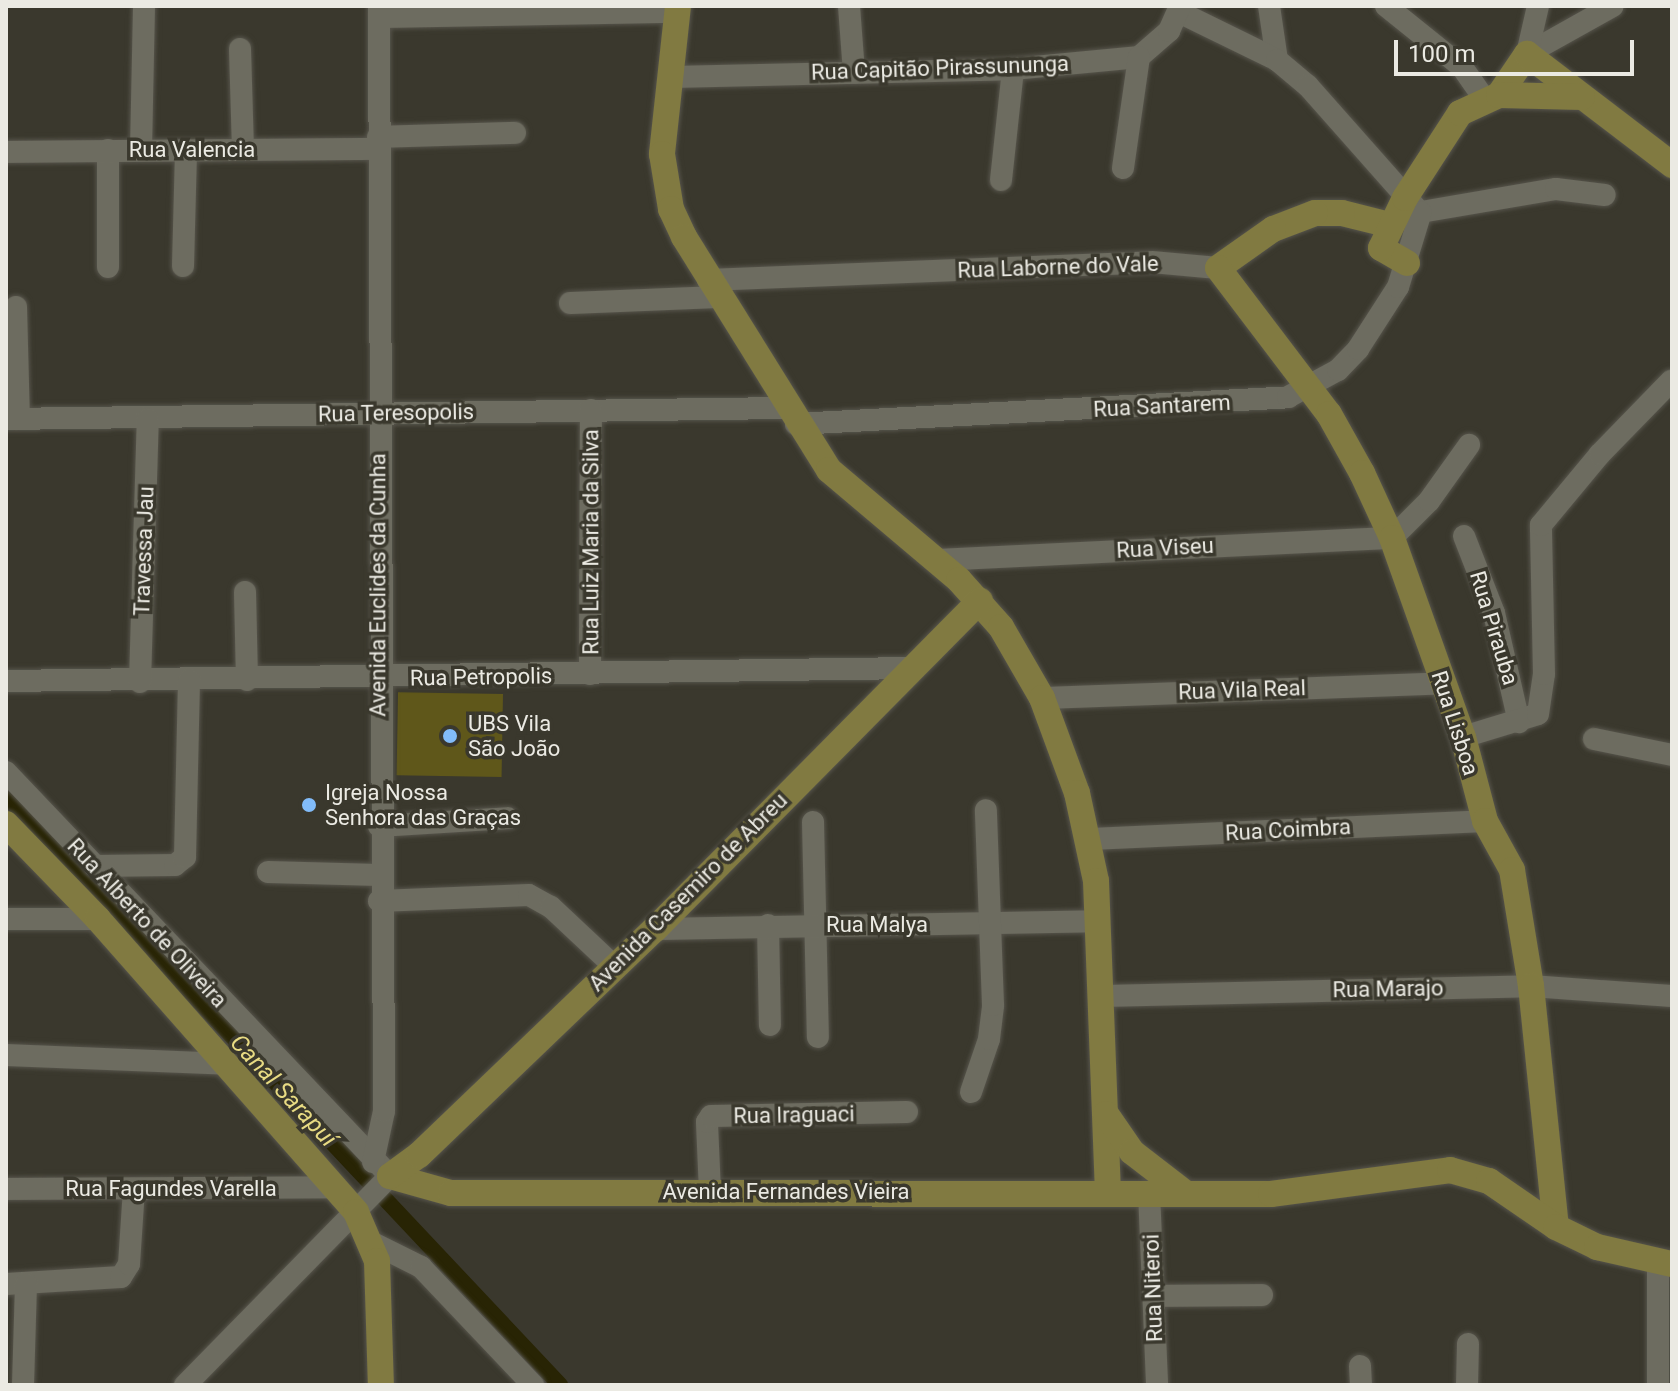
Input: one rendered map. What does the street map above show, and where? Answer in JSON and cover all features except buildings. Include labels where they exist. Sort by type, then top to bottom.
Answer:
[{"type":"main road","points":[[678,9],[663,179],[684,237],[791,416],[847,487],[938,560],[980,601],[1042,698],[1091,839],[1103,996],[1108,1192]]},
{"type":"main road","points":[[1407,263],[1381,250],[1390,225],[1413,205],[1460,113],[1492,97],[1527,54],[1672,165]]},
{"type":"main road","points":[[1492,97],[1582,97]]},
{"type":"main road","points":[[1218,268],[1273,229],[1315,213],[1342,213],[1390,225]]},
{"type":"main road","name":"Rua Lisboa","points":[[1218,268],[1344,440],[1392,538],[1463,737],[1485,821],[1512,870],[1531,986],[1556,1227]]},
{"type":"main road","name":"Avenida Casemiro de Abreu","points":[[382,1174],[655,929],[909,668],[980,601]]},
{"type":"main road","points":[[6,824],[98,919],[336,1187],[361,1206],[373,1243],[381,1294],[381,1385]]},
{"type":"main road","points":[[1106,1114],[1132,1152],[1184,1192]]},
{"type":"main road","name":"Avenida Fernandes Vieira","points":[[382,1174],[451,1193],[1271,1194],[1450,1170],[1489,1181],[1556,1227],[1597,1247],[1665,1263]]},
{"type":"street","points":[[849,6],[854,73]]},
{"type":"street","points":[[1269,6],[1277,60]]},
{"type":"street","points":[[1386,6],[1462,67],[1492,97]]},
{"type":"street","points":[[1527,54],[1538,6]]},
{"type":"street","points":[[1527,54],[1613,6]]},
{"type":"street","points":[[141,150],[144,7]]},
{"type":"street","points":[[379,11],[678,9]]},
{"type":"street","points":[[1123,168],[1139,57],[1157,45],[1180,9],[1277,60],[1308,86],[1413,205],[1556,189],[1605,195]]},
{"type":"street","name":"Avenida Euclides da Cunha","points":[[379,11],[377,413],[382,1174]]},
{"type":"street","points":[[240,49],[243,150]]},
{"type":"street","name":"Rua Capitão Pirassununga","points":[[672,77],[1013,69],[1139,57]]},
{"type":"street","points":[[1001,180],[1013,69]]},
{"type":"street","name":"Rua Valencia","points":[[6,152],[243,150],[515,133]]},
{"type":"street","points":[[108,150],[108,267]]},
{"type":"street","points":[[183,266],[186,152]]},
{"type":"street","name":"Rua Santarem","points":[[791,416],[1264,401],[1309,389],[1358,349],[1389,305],[1407,263],[1413,205]]},
{"type":"street","name":"Rua Laborne do Vale","points":[[570,303],[714,288],[1152,262],[1218,268]]},
{"type":"street","points":[[12,419],[16,307]]},
{"type":"street","points":[[1463,737],[1533,718],[1541,708],[1541,525],[1600,454],[1671,381]]},
{"type":"street","name":"Rua Teresopolis","points":[[12,419],[591,410],[791,416]]},
{"type":"street","name":"Rua Luiz Maria da Silva","points":[[590,674],[591,410]]},
{"type":"street","name":"Travessa Jau","points":[[140,682],[148,419]]},
{"type":"street","points":[[1392,538],[1429,501],[1469,445]]},
{"type":"street","name":"Rua Pirauba","points":[[1464,536],[1494,613],[1519,722]]},
{"type":"street","name":"Rua Viseu","points":[[938,560],[1392,538]]},
{"type":"street","points":[[245,592],[247,680]]},
{"type":"street","name":"Rua Petropolis","points":[[6,681],[378,680],[909,668]]},
{"type":"street","points":[[94,866],[175,865],[185,857],[189,680]]},
{"type":"street","name":"Rua Vila Real","points":[[1042,698],[1442,683]]},
{"type":"street","points":[[1594,739],[1672,755]]},
{"type":"street","name":"Rua Alberto de Oliveira","points":[[6,772],[382,1174]]},
{"type":"street","points":[[971,1092],[989,1039],[993,1005],[986,810]]},
{"type":"street","points":[[379,826],[508,818]]},
{"type":"street","name":"Rua Coimbra","points":[[1091,839],[1485,821]]},
{"type":"street","points":[[813,822],[818,1037]]},
{"type":"street","points":[[268,872],[379,875]]},
{"type":"street","points":[[379,901],[529,895],[551,907],[615,967]]},
{"type":"street","points":[[6,919],[98,919]]},
{"type":"street","name":"Rua Malya","points":[[655,929],[1099,921]]},
{"type":"street","points":[[768,925],[770,1025]]},
{"type":"street","name":"Rua Marajo","points":[[1103,996],[1531,986],[1672,996]]},
{"type":"street","points":[[6,1055],[227,1064]]},
{"type":"street","name":"Rua Iraguaci","points":[[710,1192],[707,1122],[711,1116],[907,1112]]},
{"type":"street","points":[[185,1385],[361,1206],[382,1174]]},
{"type":"street","name":"Rua Fagundes Varella","points":[[6,1189],[336,1187]]},
{"type":"street","points":[[23,1385],[16,1284],[121,1277],[129,1264],[134,1189]]},
{"type":"street","name":"Rua Niteroi","points":[[1149,1192],[1157,1385]]},
{"type":"street","points":[[373,1243],[421,1267],[533,1385]]},
{"type":"street","points":[[1658,1385],[1665,1263]]},
{"type":"street","points":[[1153,1296],[1262,1295]]},
{"type":"street","points":[[1467,1385],[1468,1344]]},
{"type":"waterway","name":"Canal Sarapuí","points":[[6,796],[560,1385]]},
{"type":"place","name":"UBS Vila São João","points":[[450,736]]},
{"type":"place","name":"Igreja Nossa Senhora das Graças","points":[[309,805]]}]
